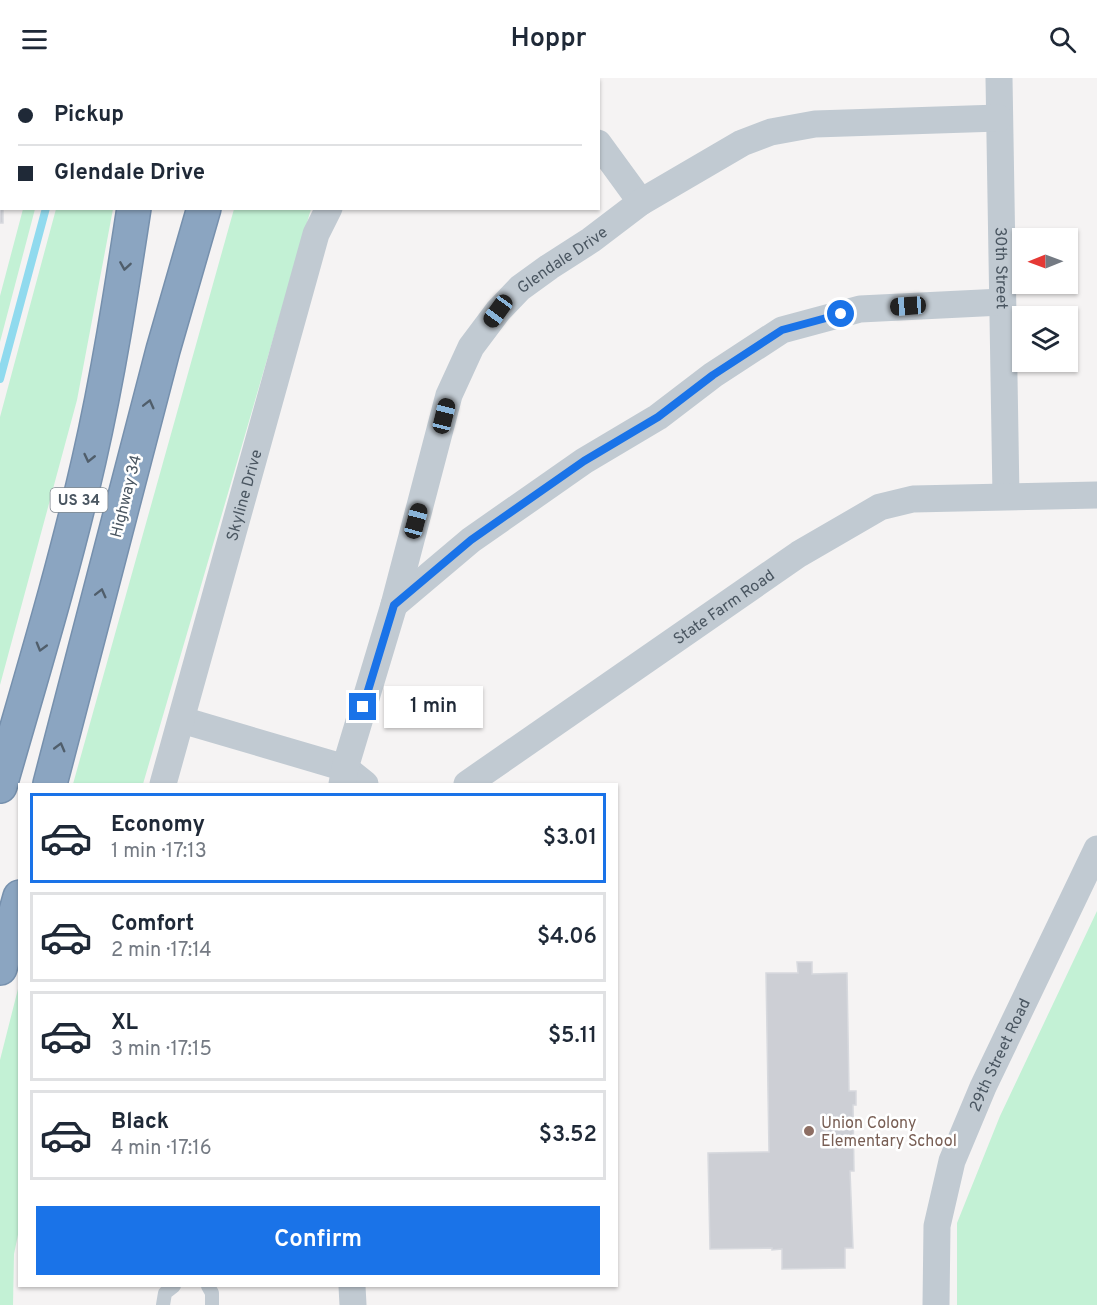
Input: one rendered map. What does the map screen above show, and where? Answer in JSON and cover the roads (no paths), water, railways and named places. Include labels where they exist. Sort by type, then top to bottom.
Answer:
[{"type":"highway","name":"US 34","points":[[0,786],[48,621],[89,460],[115,333],[134,210]]},
{"type":"highway","points":[[163,350],[183,210]]},
{"type":"highway","name":"Highway 34","points":[[50,783],[163,350],[203,210]]},
{"type":"highway","points":[[0,968],[18,904]]},
{"type":"street","name":"30th Street","points":[[999,78],[1006,496]]},
{"type":"street","name":"Glendale Drive","points":[[350,779],[449,395],[471,347],[498,311],[520,288],[591,240],[641,202],[742,143],[771,132],[815,124],[999,118]]},
{"type":"street","points":[[600,146],[641,202]]},
{"type":"street","name":"Skyline Drive","points":[[163,783],[316,234],[328,210]]},
{"type":"street","points":[[394,605],[471,540],[584,461],[658,417],[713,375],[782,330],[860,309],[1002,302]]},
{"type":"street","name":"State Farm Road","points":[[468,783],[800,554],[880,507],[913,499],[1097,495]]},
{"type":"street","points":[[182,720],[350,779]]},
{"type":"street","name":"29th Street Road","points":[[936,1305],[937,1226],[952,1161],[983,1087],[1097,849]]},
{"type":"street","points":[[352,1287],[353,1305]]},
{"type":"lane","points":[[163,1305],[165,1293],[173,1287]]},
{"type":"lane","points":[[209,1287],[212,1293],[212,1305]]},
{"type":"waterway","points":[[0,379],[45,210]]},
{"type":"place","name":"Union Colony Elementary School","points":[[809,1131]]}]
